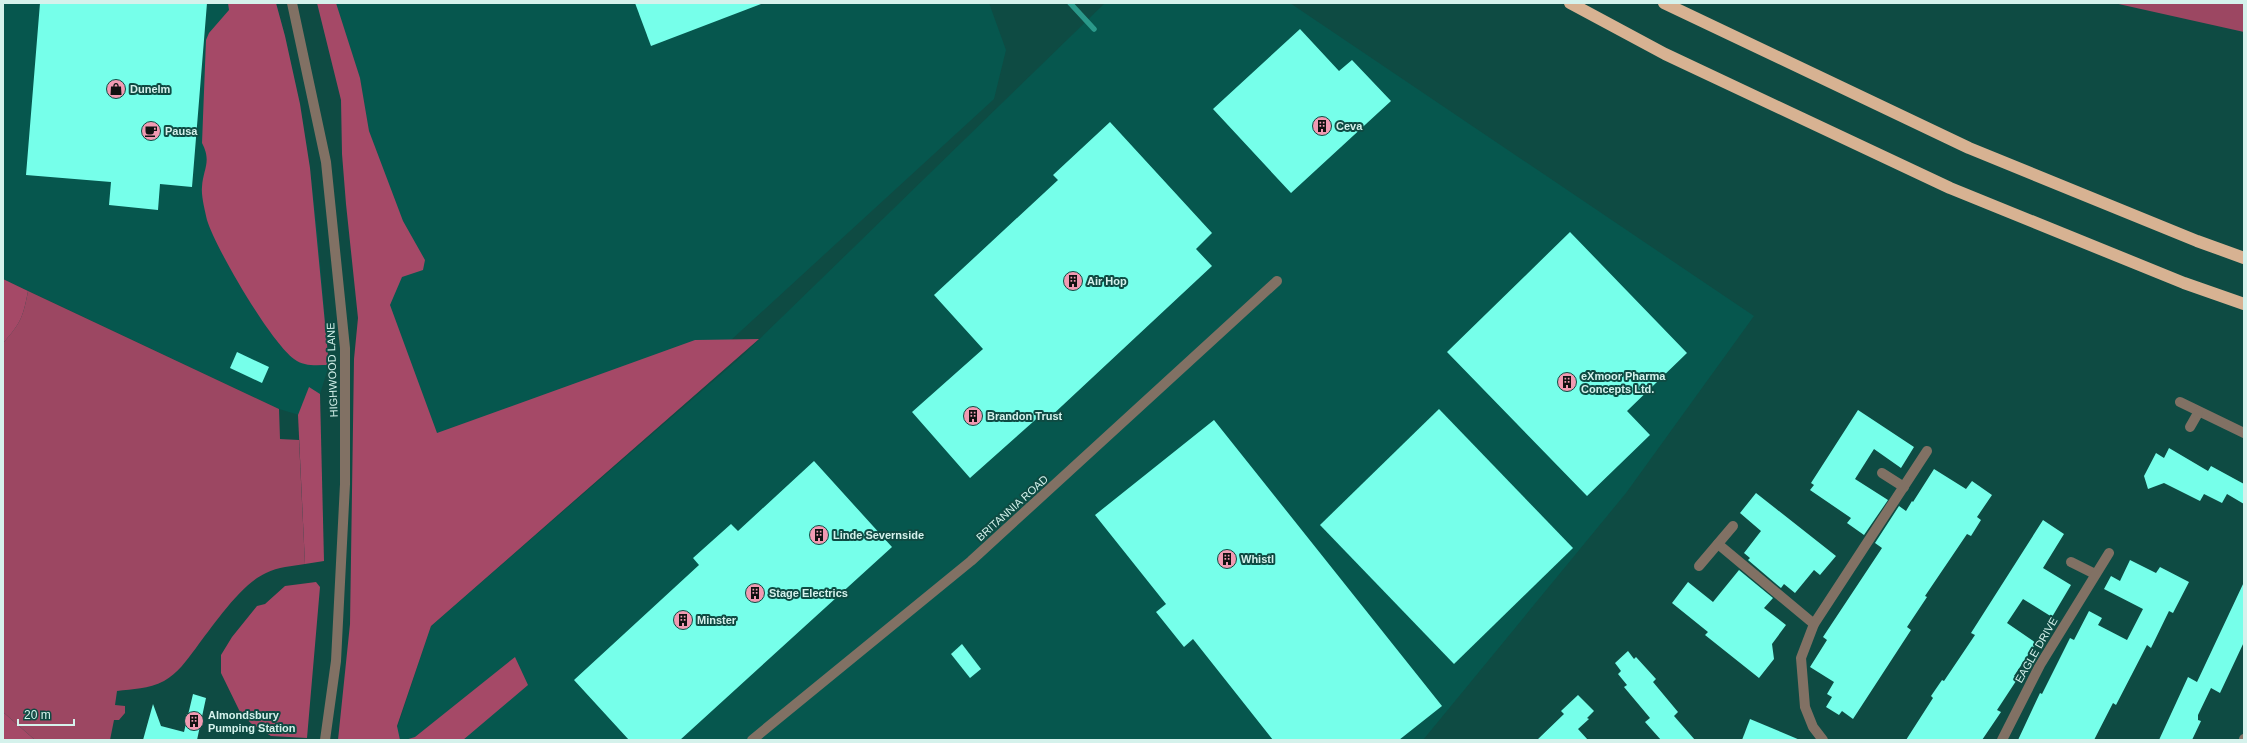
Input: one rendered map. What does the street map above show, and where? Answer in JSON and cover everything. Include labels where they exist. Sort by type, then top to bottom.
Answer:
[{"type":"highway","points":[[1570,3],[1665,54],[1950,188],[2184,283],[2244,304]]},
{"type":"highway","points":[[1664,3],[1969,148],[2197,241],[2244,258]]},
{"type":"street","name":"HIGHWOOD LANE","points":[[292,3],[326,162],[345,348],[345,484],[336,661],[325,740]]},
{"type":"street","name":"BRITANNIA ROAD","points":[[752,740],[971,561],[1277,282]]},
{"type":"street","points":[[2180,402],[2198,413],[2244,434]]},
{"type":"street","points":[[2190,427],[2198,413]]},
{"type":"street","points":[[1823,740],[1813,727],[1805,707],[1801,658],[1814,624],[1927,451]]},
{"type":"street","points":[[1882,473],[1904,487]]},
{"type":"street","points":[[1699,566],[1733,526]]},
{"type":"street","points":[[1718,544],[1814,624]]},
{"type":"street","name":"EAGLE DRIVE","points":[[2002,740],[2040,665],[2109,552]]},
{"type":"street","points":[[2071,562],[2095,574]]},
{"type":"shaded area","points":[[3,3],[276,3],[300,104],[310,168],[318,238],[329,365],[320,394],[319,421],[279,409],[3,279]]},
{"type":"shaded area","points":[[228,3],[276,3],[300,104],[310,168],[329,365],[311,365],[298,362],[284,349],[258,315],[245,294],[212,234],[207,220],[203,204],[202,191],[207,161],[202,143],[206,40],[209,33],[229,10]]},
{"type":"shaded area","points":[[317,3],[989,3],[1006,50],[994,99],[730,341],[388,470],[368,203]]},
{"type":"shaded area","points":[[317,3],[336,3],[360,78],[369,131],[403,221],[425,260],[423,270],[402,277],[390,305],[437,433],[695,340],[759,339],[431,626],[397,726],[400,740],[338,740],[350,624],[354,359],[358,318],[342,154],[341,100]]},
{"type":"shaded area","points":[[1105,3],[1290,3],[1754,316],[1626,493],[1423,740],[393,740],[431,626],[741,357]]},
{"type":"shaded area","points":[[2114,3],[2244,3],[2244,32]]},
{"type":"shaded area","points":[[3,279],[28,291],[25,307],[18,325],[3,343]]},
{"type":"shaded area","points":[[28,291],[279,409],[280,439],[299,440],[305,564],[275,569],[256,579],[247,586],[219,618],[189,658],[169,678],[158,684],[146,687],[117,691],[115,705],[125,706],[125,713],[119,720],[114,720],[110,740],[35,740],[3,712],[3,343],[18,325],[25,307]]},
{"type":"shaded area","points":[[309,387],[320,394],[324,561],[305,564],[298,415]]},
{"type":"shaded area","points":[[316,582],[320,587],[307,738],[271,736],[253,725],[241,714],[221,673],[221,655],[232,637],[257,606],[265,604],[285,586]]},
{"type":"shaded area","points":[[515,657],[528,685],[463,740],[405,740],[415,737]]},
{"type":"shaded area","points":[[3,712],[35,740],[3,740]]},
{"type":"building","name":"Dunelm","points":[[40,3],[207,3],[192,187],[160,184],[158,210],[109,205],[111,182],[26,175]]},
{"type":"building","points":[[635,3],[761,3],[761,4],[651,46]]},
{"type":"building","points":[[1300,29],[1339,71],[1352,60],[1391,101],[1291,193],[1213,109]]},
{"type":"building","name":"Air Hop","points":[[1110,122],[1212,233],[1196,249],[1212,266],[1048,419],[1043,413],[970,478],[912,412],[983,349],[934,295],[1058,180],[1053,175]]},
{"type":"building","name":"eXmoor Pharma Concepts Ltd.","points":[[1570,232],[1687,353],[1627,411],[1650,435],[1587,496],[1447,352]]},
{"type":"building","points":[[237,352],[269,367],[262,383],[230,368]]},
{"type":"building","points":[[1439,409],[1573,548],[1454,664],[1320,525]]},
{"type":"building","points":[[1858,410],[1914,447],[1901,468],[1874,449],[1855,479],[1888,500],[1864,535],[1847,523],[1851,518],[1810,490],[1814,485],[1811,483]]},
{"type":"building","name":"Whistl","points":[[1214,420],[1442,706],[1399,740],[1273,740],[1193,639],[1184,647],[1156,612],[1166,604],[1095,515]]},
{"type":"building","points":[[2169,448],[2208,471],[2211,466],[2244,484],[2244,504],[2227,494],[2222,503],[2204,494],[2200,501],[2164,483],[2148,489],[2144,476],[2156,453],[2164,458]]},
{"type":"building","points":[[814,461],[892,547],[680,740],[629,740],[574,680],[699,565],[693,558],[731,524],[738,531]]},
{"type":"building","points":[[1934,469],[1966,489],[1972,481],[1992,495],[1977,517],[1981,520],[1971,536],[1967,534],[1925,596],[1927,597],[1907,627],[1911,630],[1853,719],[1842,711],[1839,715],[1826,707],[1832,697],[1827,694],[1834,682],[1810,667],[1827,640],[1823,637],[1882,548],[1875,543],[1899,506],[1906,511]]},
{"type":"building","points":[[1756,493],[1836,556],[1820,575],[1814,570],[1795,593],[1784,584],[1781,588],[1748,560],[1750,558],[1744,553],[1761,531],[1740,513]]},
{"type":"building","points":[[2043,520],[2064,534],[2043,568],[2071,585],[2052,617],[2023,599],[2007,623],[2036,643],[2014,676],[2018,678],[1997,710],[2001,712],[1982,740],[1906,740],[1933,698],[1931,696],[1942,680],[1944,681],[1975,635],[1971,633]]},
{"type":"building","points":[[2130,560],[2156,573],[2160,567],[2189,582],[2173,613],[2169,611],[2151,648],[2147,645],[2116,705],[2113,703],[2094,740],[2018,740],[2040,693],[2042,694],[2070,638],[2074,640],[2089,611],[2102,618],[2098,625],[2127,640],[2143,609],[2104,589],[2111,576],[2120,581]]},
{"type":"building","points":[[1739,570],[1773,598],[1764,608],[1786,625],[1772,644],[1774,659],[1759,678],[1705,635],[1708,632],[1672,603],[1688,582],[1713,602]]},
{"type":"building","points":[[2244,582],[2244,642],[2220,693],[2211,688],[2198,715],[2198,720],[2201,721],[2192,740],[2159,740],[2188,677],[2197,682]]},
{"type":"building","points":[[962,644],[981,669],[970,678],[951,654]]},
{"type":"building","points":[[1628,651],[1634,659],[1636,657],[1656,679],[1653,682],[1678,712],[1674,716],[1695,740],[1661,740],[1645,722],[1650,718],[1624,687],[1627,685],[1618,674],[1621,671],[1615,663]]},
{"type":"building","name":"Almondsbury Pumping Station","points":[[193,694],[206,698],[197,740],[143,740],[153,704],[161,726],[184,732]]},
{"type":"building","points":[[1578,695],[1594,711],[1587,718],[1589,719],[1578,729],[1588,740],[1537,740],[1564,714],[1561,711]]},
{"type":"building","points":[[1750,719],[1800,740],[1742,740]]},
{"type":"waterway","points":[[1070,3],[1094,29]]},
{"type":"place","name":"Dunelm","points":[[116,89]]},
{"type":"place","name":"Ceva","points":[[1322,126]]},
{"type":"place","name":"Pausa","points":[[151,131]]},
{"type":"place","name":"Air Hop","points":[[1073,281]]},
{"type":"place","name":"eXmoor Pharma Concepts Ltd.","points":[[1567,382]]},
{"type":"place","name":"Brandon Trust","points":[[973,416]]},
{"type":"place","name":"Linde Severnside","points":[[819,535]]},
{"type":"place","name":"Whistl","points":[[1227,559]]},
{"type":"place","name":"Stage Electrics","points":[[755,593]]},
{"type":"place","name":"Minster","points":[[683,620]]},
{"type":"place","name":"Almondsbury Pumping Station","points":[[194,721]]}]
